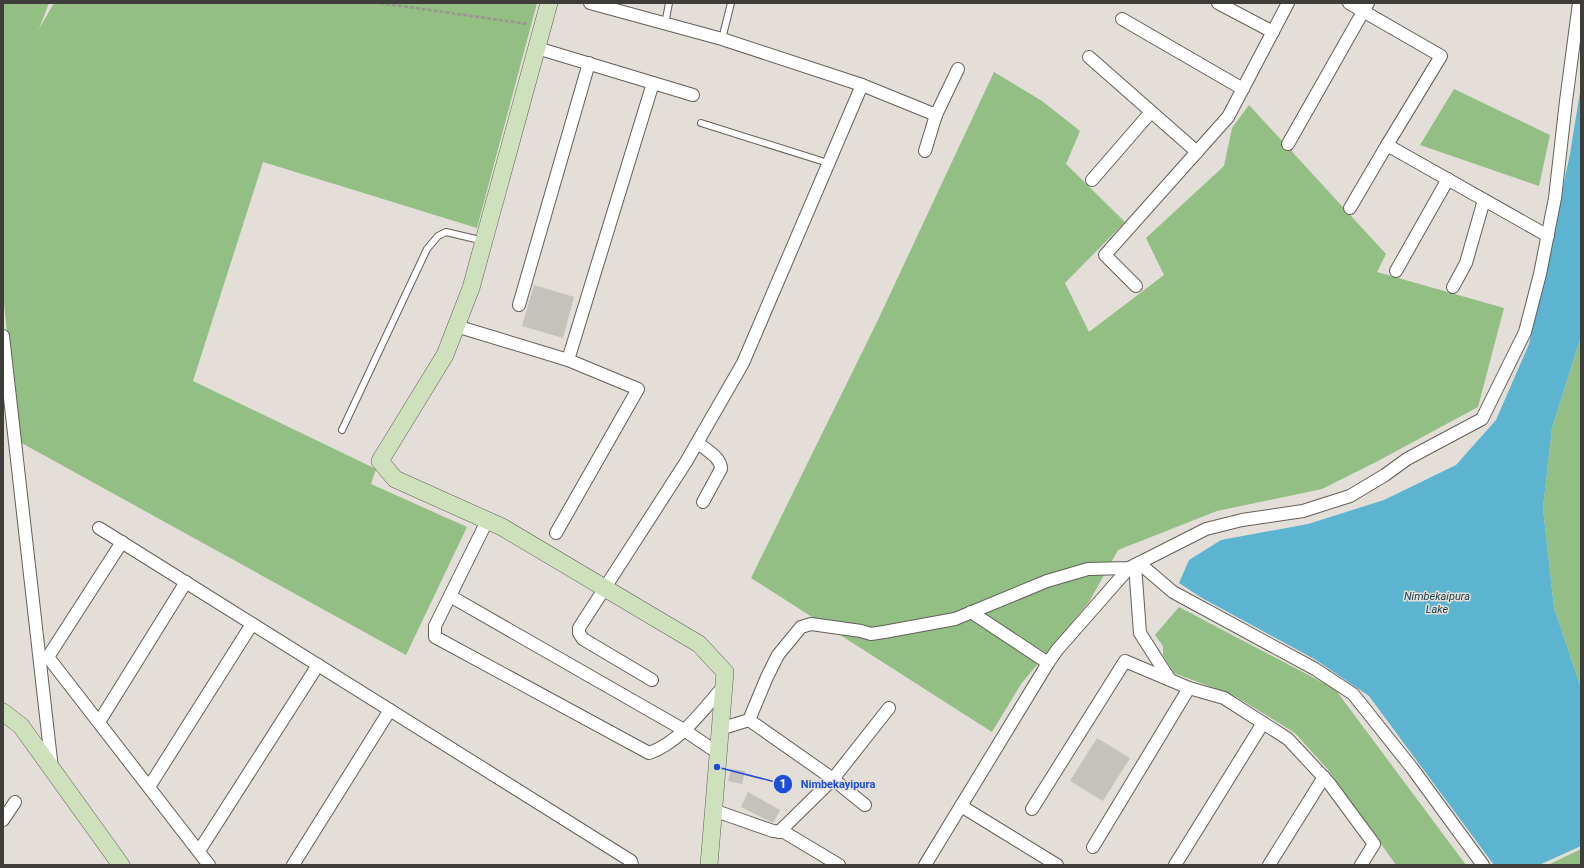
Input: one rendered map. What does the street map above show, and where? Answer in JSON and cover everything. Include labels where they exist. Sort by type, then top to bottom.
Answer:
[{"type":"main road","points":[[548,3],[485,241],[471,288],[445,355],[380,461],[395,480],[502,527],[699,644],[725,672],[708,865]]},
{"type":"main road","points":[[3,712],[21,726],[120,865]]},
{"type":"street","points":[[590,3],[722,40],[862,85],[936,115]]},
{"type":"street","points":[[1218,3],[1273,32]]},
{"type":"street","points":[[1136,286],[1105,255],[1228,117],[1288,3]]},
{"type":"street","points":[[1349,3],[1366,7],[1441,56],[1350,208]]},
{"type":"street","points":[[749,720],[778,655],[801,627],[811,624],[861,631],[871,634],[955,619],[1047,581],[1088,569],[1134,565],[1206,529],[1242,520],[1303,511],[1350,496],[1407,459],[1482,419],[1525,332],[1548,236],[1555,198],[1579,3]]},
{"type":"street","points":[[1288,144],[1366,7]]},
{"type":"street","points":[[1122,19],[1243,89]]},
{"type":"street","points":[[536,48],[693,95]]},
{"type":"street","points":[[1089,57],[1197,152]]},
{"type":"street","points":[[519,304],[589,64]]},
{"type":"street","points":[[925,151],[936,115],[958,69]]},
{"type":"street","points":[[568,360],[653,83]]},
{"type":"street","points":[[652,680],[583,639],[579,633],[579,628],[698,443],[743,363],[862,85]]},
{"type":"street","points":[[1092,180],[1151,112]]},
{"type":"street","points":[[1387,145],[1548,236]]},
{"type":"street","points":[[1396,271],[1448,179]]},
{"type":"street","points":[[1452,287],[1466,262],[1484,200]]},
{"type":"street","points":[[456,326],[568,360],[638,389],[556,533]]},
{"type":"street","points":[[3,336],[52,770]]},
{"type":"street","points":[[698,443],[718,459],[721,464],[721,469],[703,502]]},
{"type":"street","points":[[487,521],[435,626],[435,637],[649,753],[657,750],[684,730],[723,687]]},
{"type":"street","points":[[99,528],[631,861],[632,865]]},
{"type":"street","points":[[122,542],[48,657],[210,865]]},
{"type":"street","points":[[925,865],[1057,650],[1134,565]]},
{"type":"street","points":[[1134,565],[1140,633],[1170,680]]},
{"type":"street","points":[[1134,565],[1173,592],[1315,669],[1353,694],[1408,763],[1483,865]]},
{"type":"street","points":[[98,722],[186,582]]},
{"type":"street","points":[[450,596],[684,730],[718,753]]},
{"type":"street","points":[[971,612],[1048,663]]},
{"type":"street","points":[[149,788],[252,624]]},
{"type":"street","points":[[1032,809],[1125,661],[1190,688],[1224,698],[1288,739],[1324,777],[1374,844],[1361,865]]},
{"type":"street","points":[[198,851],[318,665]]},
{"type":"street","points":[[1093,847],[1190,688]]},
{"type":"street","points":[[779,832],[833,779],[888,708]]},
{"type":"street","points":[[293,865],[390,710]]},
{"type":"street","points":[[720,729],[749,720]]},
{"type":"street","points":[[749,720],[833,779],[865,806]]},
{"type":"street","points":[[1175,865],[1263,723]]},
{"type":"street","points":[[1269,865],[1324,777]]},
{"type":"street","points":[[3,820],[15,802]]},
{"type":"street","points":[[961,806],[1057,865]]},
{"type":"street","points":[[713,810],[773,831],[788,833],[839,865]]},
{"type":"lane","points":[[665,24],[669,3]]},
{"type":"lane","points":[[722,40],[731,3]]},
{"type":"lane","points":[[700,122],[828,164]]},
{"type":"lane","points":[[342,430],[427,249],[438,236],[446,232],[485,241]]},
{"type":"path","points":[[380,3],[542,26]]},
{"type":"green space","points":[[3,3],[49,3],[39,29],[54,3],[537,3],[477,228],[263,162],[193,381],[376,469],[371,484],[467,527],[406,655],[18,441],[3,293]]},
{"type":"green space","points":[[994,72],[1042,101],[1080,131],[1066,164],[1125,222],[1065,283],[1089,332],[1164,275],[1146,238],[1224,166],[1232,128],[1249,105],[1386,254],[1377,272],[1504,308],[1478,407],[1376,462],[1322,489],[1217,511],[1118,550],[1089,602],[1021,684],[992,732],[751,578],[877,322]]},
{"type":"green space","points":[[1454,89],[1550,135],[1539,186],[1420,145]]},
{"type":"green space","points":[[1581,336],[1581,688],[1554,608],[1543,508],[1552,428]]},
{"type":"green space","points":[[1179,607],[1335,689],[1466,865],[1396,865],[1329,771],[1295,733],[1235,696],[1174,673],[1163,655],[1163,646],[1155,635]]},
{"type":"green space","points":[[1581,849],[1581,865],[1548,865]]},
{"type":"water","name":"Nimbekaipura Lake","points":[[1581,86],[1581,336],[1552,428],[1543,508],[1554,608],[1581,688],[1581,846],[1539,865],[1494,865],[1369,696],[1316,660],[1202,598],[1179,583],[1189,560],[1221,540],[1308,524],[1384,500],[1456,465],[1496,420],[1529,344],[1570,154]]},
{"type":"building","points":[[534,285],[574,297],[563,338],[522,326]]},
{"type":"building","points":[[1097,738],[1130,758],[1103,801],[1070,781]]},
{"type":"building","points":[[731,769],[745,771],[742,784],[728,781]]},
{"type":"building","points":[[748,792],[780,810],[773,823],[741,807]]},
{"type":"place","name":"Nimbekayipura","points":[[717,767]]}]
